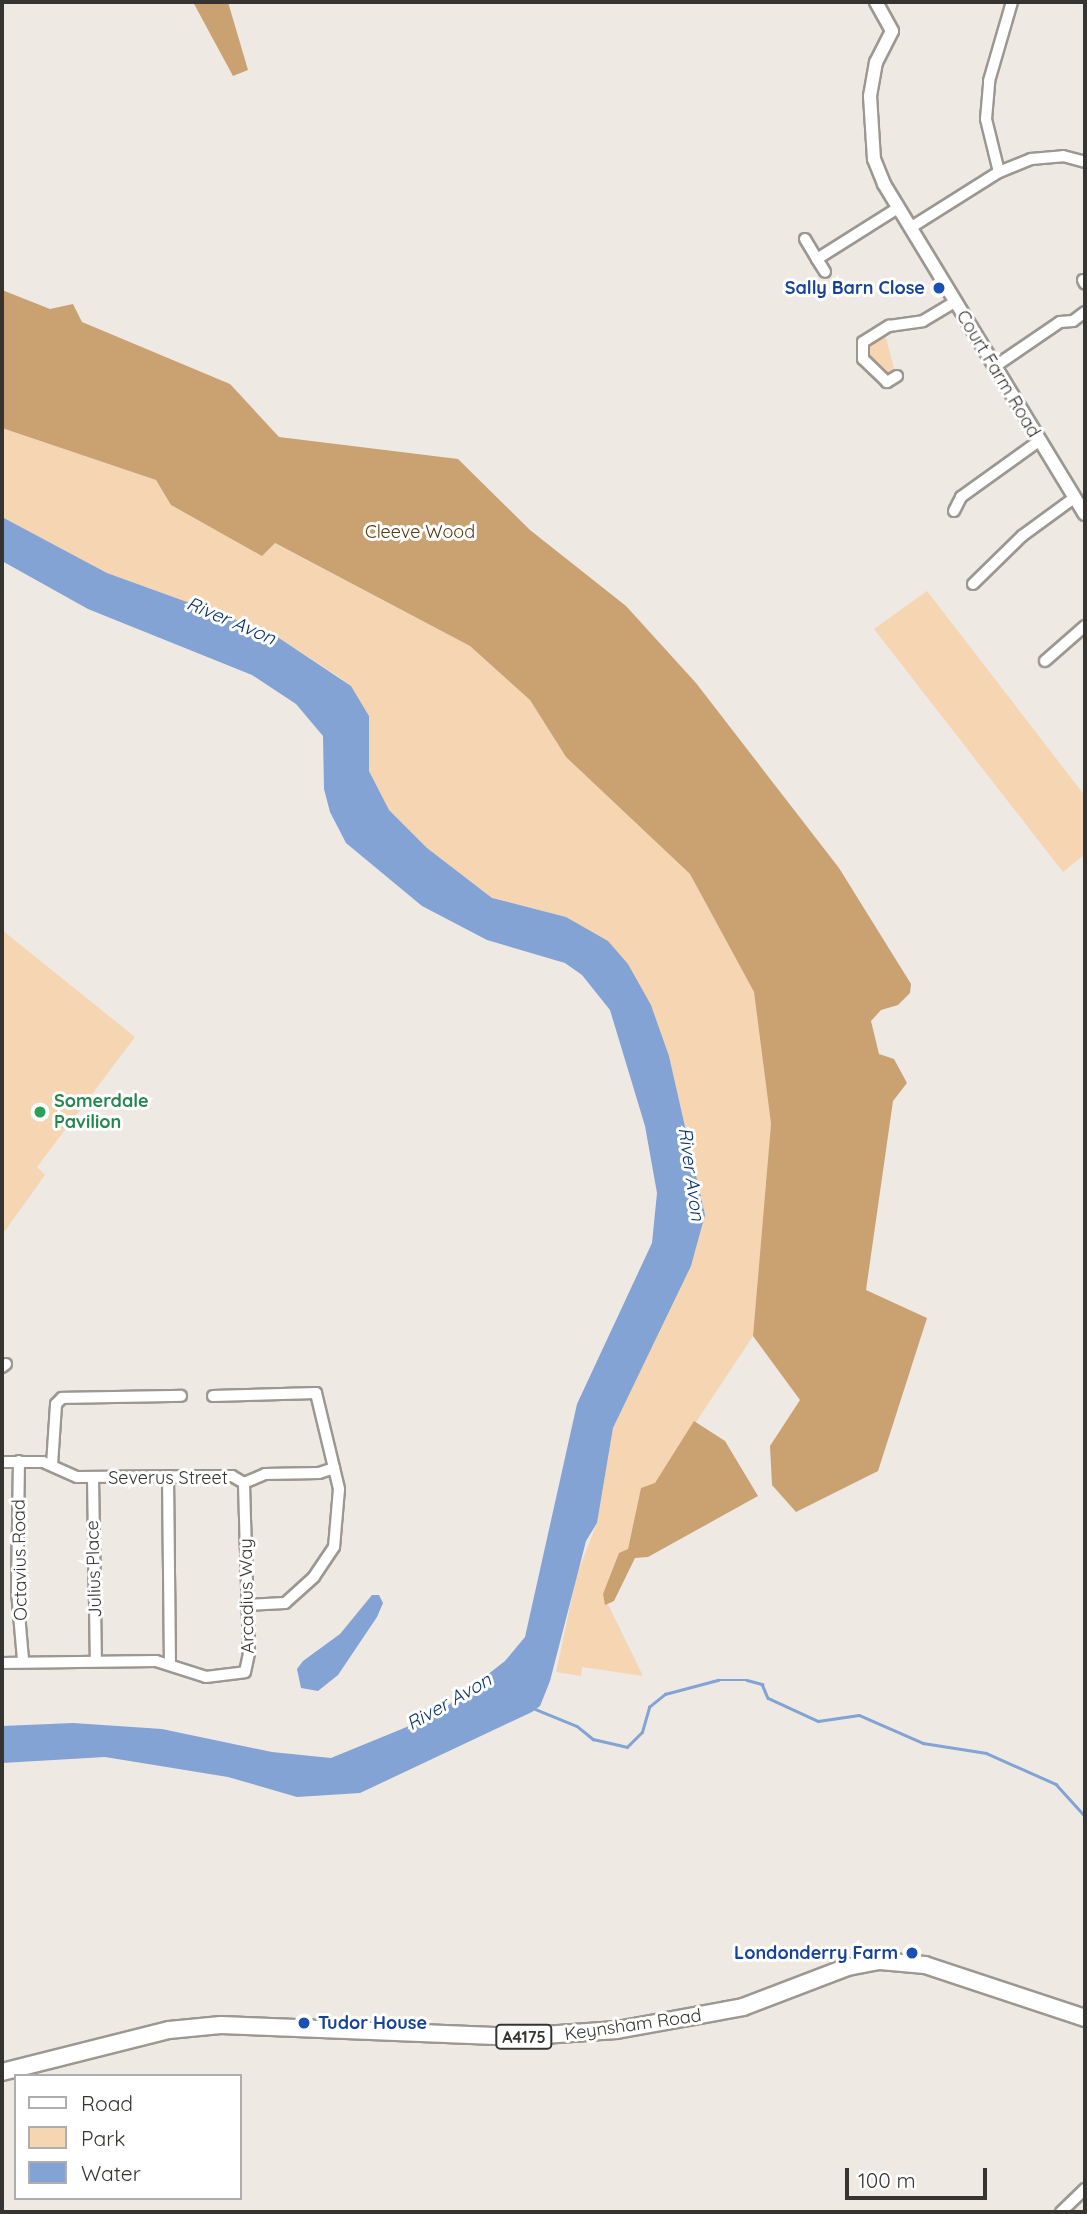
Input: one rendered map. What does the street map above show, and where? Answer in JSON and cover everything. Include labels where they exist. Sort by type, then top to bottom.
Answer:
[{"type":"main road","name":"Keynsham Road","points":[[2,2072],[157,2032],[221,2025],[514,2037],[617,2030],[743,2007],[848,1967],[880,1961],[925,1965],[1085,2018]]},
{"type":"street","name":"Court Farm Road","points":[[876,2],[892,31],[876,62],[870,128],[874,159],[898,208],[1085,514]]},
{"type":"street","points":[[999,173],[986,119],[989,81],[1012,2]]},
{"type":"street","points":[[910,228],[999,173],[1031,159],[1063,156],[1085,162]]},
{"type":"street","points":[[817,258],[898,208]]},
{"type":"street","points":[[805,239],[825,272]]},
{"type":"street","points":[[897,376],[884,387],[863,359],[863,342],[890,327],[923,321],[955,302]]},
{"type":"street","points":[[994,367],[1060,322],[1073,321],[1085,312]]},
{"type":"street","points":[[954,511],[961,497],[1039,441]]},
{"type":"street","points":[[973,584],[1022,536],[1074,498]]},
{"type":"street","points":[[1045,661],[1085,626]]},
{"type":"street","points":[[213,1396],[316,1392],[334,1468],[340,1513],[328,1559],[285,1603],[246,1605]]},
{"type":"street","points":[[52,1465],[56,1404],[62,1398],[181,1396]]},
{"type":"street","name":"Octavius Road","points":[[19,1461],[18,1591],[23,1660]]},
{"type":"street","name":"Severus Street","points":[[2,1462],[52,1465],[70,1475],[93,1477],[232,1476],[244,1483],[265,1474],[319,1473],[334,1468]]},
{"type":"street","points":[[168,1476],[170,1663]]},
{"type":"street","name":"Julius Place","points":[[93,1477],[96,1661]]},
{"type":"street","name":"Arcadius Way","points":[[2,1663],[23,1660],[170,1663],[206,1677],[245,1672],[244,1483]]},
{"type":"street","points":[[1061,2212],[1085,2189]]},
{"type":"green space","points":[[193,2],[228,2],[248,70],[233,76]]},
{"type":"green space","name":"Cleeve Wood","points":[[2,290],[50,309],[73,304],[82,322],[230,384],[279,437],[458,459],[530,530],[626,606],[696,683],[839,868],[911,984],[910,993],[898,1005],[881,1010],[871,1021],[879,1054],[894,1059],[907,1083],[893,1101],[866,1290],[927,1318],[878,1471],[796,1512],[772,1485],[770,1446],[800,1400],[753,1336],[771,1124],[754,992],[690,874],[566,757],[530,700],[470,646],[275,543],[262,556],[171,505],[156,480],[2,428]]},
{"type":"green space","points":[[885,334],[895,372],[888,375],[866,356],[867,345]]},
{"type":"green space","points":[[2,428],[156,480],[171,505],[262,556],[274,543],[470,646],[530,700],[566,757],[690,874],[754,992],[771,1125],[753,1336],[655,1484],[641,1488],[628,1549],[603,1594],[643,1676],[582,1667],[581,1676],[556,1672],[577,1574],[597,1523],[613,1428],[691,1266],[705,1215],[669,1056],[651,1005],[628,964],[607,941],[566,917],[492,898],[427,848],[389,810],[369,771],[369,716],[351,686],[270,632],[107,573],[2,517]]},
{"type":"green space","points":[[927,591],[1085,796],[1085,854],[1063,872],[874,629]]},
{"type":"green space","name":"Somerdale Pavilion","points":[[2,930],[135,1037],[37,1167],[45,1175],[2,1235]]},
{"type":"green space","points":[[694,1421],[725,1441],[758,1496],[648,1557],[635,1558],[614,1601],[605,1605],[603,1594],[619,1553],[628,1549],[641,1488],[655,1483]]},
{"type":"water","name":"River Avon","points":[[2,517],[107,573],[270,632],[351,686],[369,716],[369,771],[389,810],[427,848],[492,898],[566,917],[608,941],[628,964],[651,1005],[669,1056],[705,1215],[691,1266],[613,1428],[597,1523],[586,1541],[550,1681],[540,1706],[360,1793],[297,1797],[228,1777],[105,1757],[2,1763],[2,1726],[73,1723],[162,1729],[272,1752],[331,1758],[436,1715],[505,1661],[525,1637],[577,1404],[652,1243],[657,1193],[645,1126],[610,1010],[582,975],[565,963],[487,940],[422,906],[346,843],[330,812],[324,789],[323,736],[296,704],[252,675],[88,609],[2,561]]},
{"type":"water","points":[[372,1595],[379,1595],[383,1603],[377,1617],[338,1675],[318,1691],[301,1688],[297,1669],[303,1661],[340,1634]]},
{"type":"waterway","points":[[535,1709],[577,1726],[593,1739],[627,1747],[642,1732],[649,1707],[665,1694],[718,1680],[747,1680],[762,1684],[768,1698],[818,1721],[859,1715],[923,1743],[986,1753],[1056,1784],[1085,1816]]},
{"type":"place","name":"Sally Barn Close","points":[[939,288]]},
{"type":"place","name":"Somerdale Pavilion","points":[[40,1112]]},
{"type":"place","name":"Londonderry Farm","points":[[912,1953]]},
{"type":"place","name":"Tudor House","points":[[304,2023]]}]
